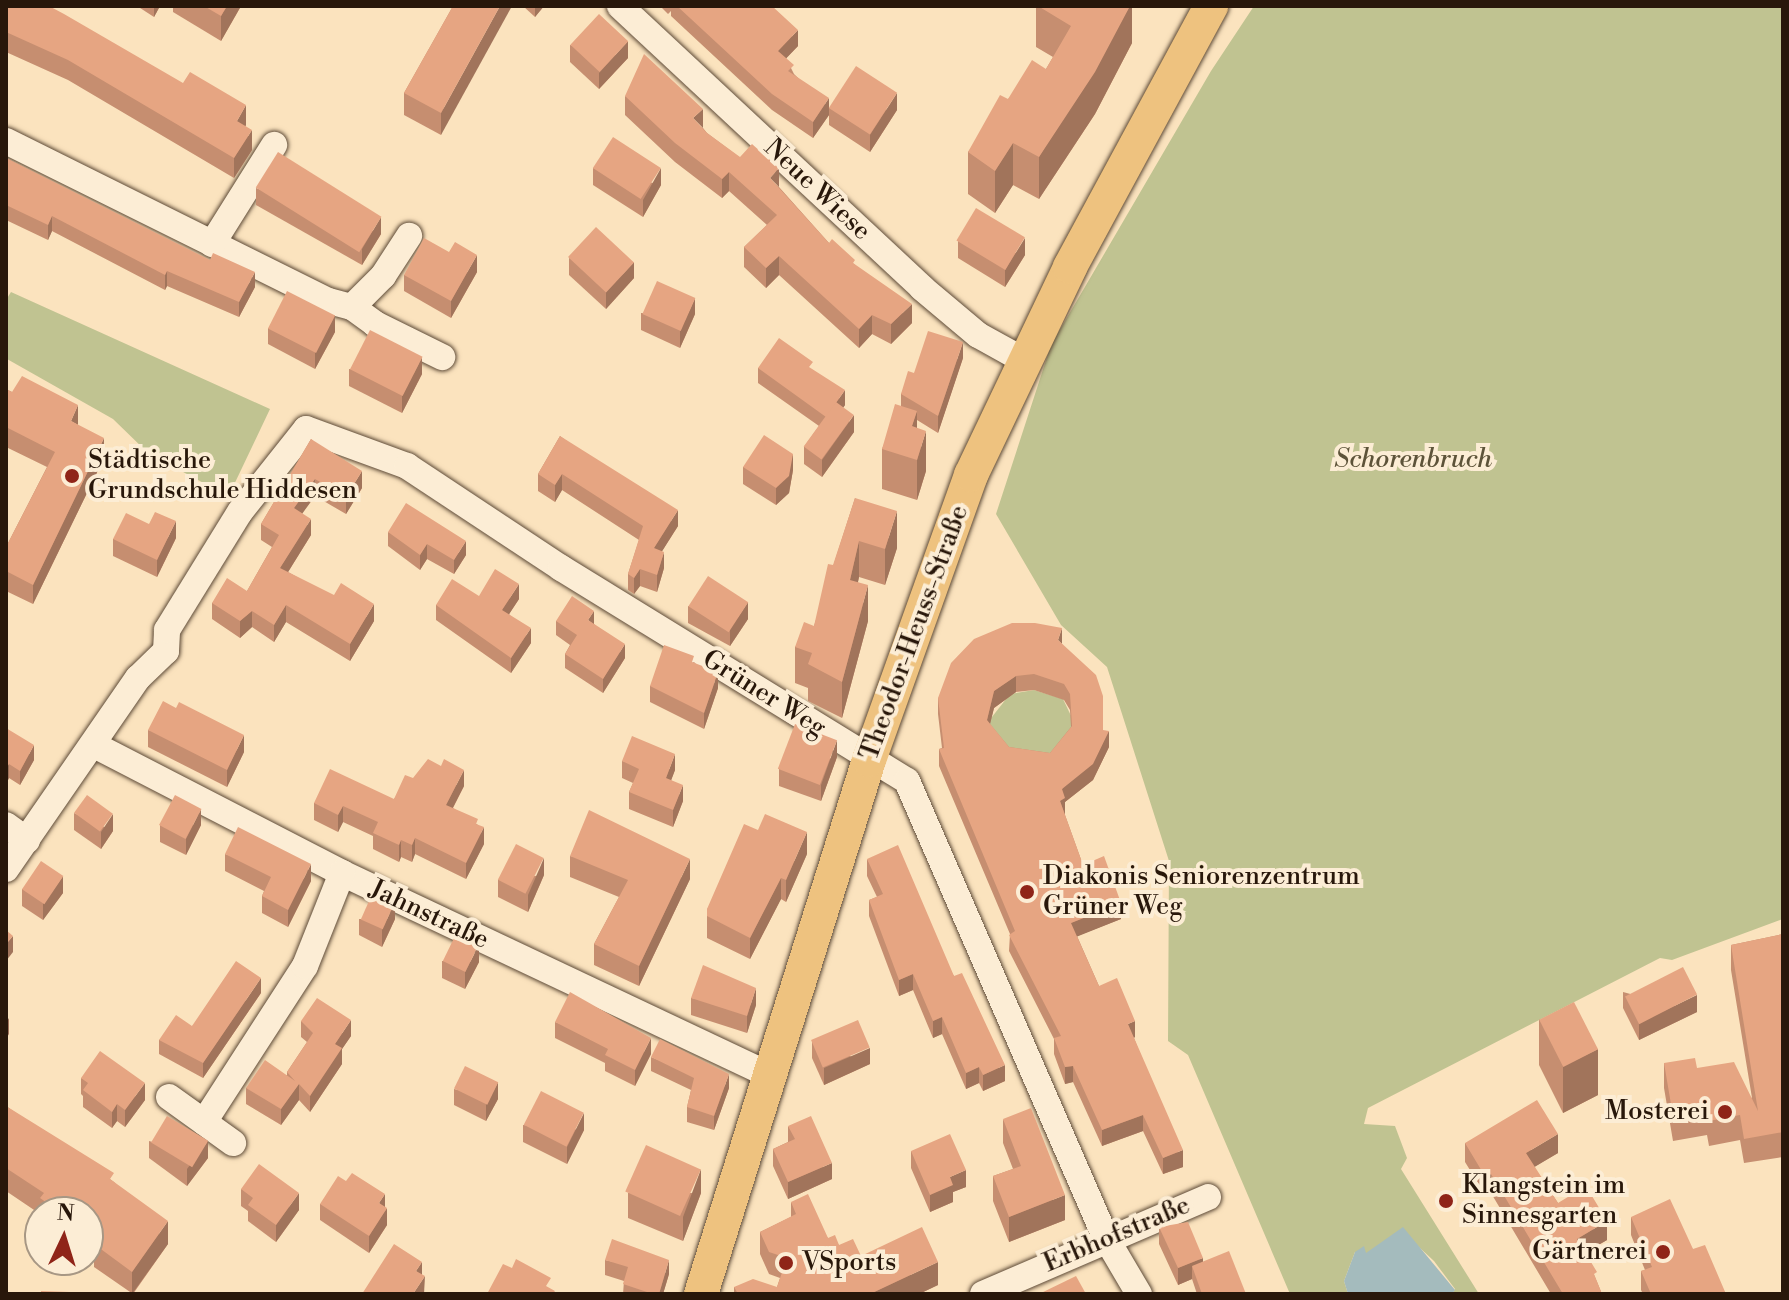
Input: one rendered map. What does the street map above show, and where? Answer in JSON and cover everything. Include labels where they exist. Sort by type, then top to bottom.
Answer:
[{"type":"main road","name":"Theodor-Heuss-Straße","points":[[701,1294],[869,760],[971,475],[1142,127],[1211,6]]},
{"type":"street","name":"Neue Wiese","points":[[620,6],[922,288],[978,335],[1025,361]]},
{"type":"street","points":[[6,141],[329,301],[352,307],[375,324],[442,357]]},
{"type":"street","points":[[212,244],[274,145]]},
{"type":"street","points":[[352,307],[383,276],[409,236]]},
{"type":"street","name":"Grüner Weg","points":[[94,745],[138,678],[166,651],[167,630],[251,497],[306,429],[407,466],[869,760],[907,781],[1106,1238],[1139,1294]]},
{"type":"street","points":[[6,869],[17,833],[94,745]]},
{"type":"street","name":"Jahnstraße","points":[[94,745],[342,873],[768,1074]]},
{"type":"street","points":[[204,1122],[305,966],[342,873]]},
{"type":"street","points":[[169,1097],[233,1143]]},
{"type":"street","name":"Erbhofstraße","points":[[983,1294],[1106,1238],[1208,1197]]},
{"type":"green space","name":"Schorenbruch","points":[[1254,6],[1783,6],[1783,919],[1672,960],[1660,958],[1368,1108],[1364,1124],[1395,1126],[1407,1158],[1401,1169],[1479,1294],[1452,1294],[1455,1289],[1434,1261],[1407,1236],[1397,1235],[1366,1254],[1355,1252],[1344,1281],[1348,1294],[1290,1294],[1188,1055],[1168,1041],[1169,861],[1107,667],[1061,625],[996,514],[1051,345],[1211,71]]},
{"type":"green space","points":[[11,292],[270,409],[231,491],[222,493],[148,453],[113,419],[7,359],[6,300]]},
{"type":"green space","points":[[1034,690],[1063,699],[1073,720],[1069,749],[1020,767],[988,722],[1010,694]]},
{"type":"water","points":[[1403,1227],[1455,1290],[1452,1294],[1348,1294],[1344,1281],[1355,1252],[1364,1246],[1366,1253]]},
{"type":"building","points":[[6,6],[49,6],[183,83],[190,72],[246,105],[237,121],[252,130],[234,158],[68,60],[6,32]]},
{"type":"building","points":[[204,6],[227,6],[221,16]]},
{"type":"building","points":[[453,6],[500,6],[441,113],[404,93]]},
{"type":"building","points":[[677,6],[772,6],[798,30],[778,51],[794,65],[788,71],[829,98],[813,122],[772,94]]},
{"type":"building","points":[[1038,6],[1130,6],[1095,72],[1039,157],[1013,143],[995,171],[968,152],[1000,95],[1008,99],[1032,60],[1046,69],[1071,26]]},
{"type":"building","points":[[599,14],[628,41],[600,72],[570,45]]},
{"type":"building","points":[[644,54],[703,109],[693,118],[707,133],[740,157],[752,144],[779,168],[770,178],[829,243],[832,239],[855,260],[853,263],[912,304],[891,324],[872,315],[859,329],[779,256],[766,268],[744,247],[777,215],[729,172],[722,179],[675,143],[625,96]]},
{"type":"building","points":[[856,66],[897,93],[870,135],[829,108]]},
{"type":"building","points":[[613,137],[661,168],[641,199],[593,168]]},
{"type":"building","points":[[278,152],[381,217],[359,252],[256,188]]},
{"type":"building","points":[[6,158],[210,260],[213,253],[255,272],[239,302],[167,271],[165,275],[52,216],[48,225],[6,205]]},
{"type":"building","points":[[976,208],[1025,237],[1005,270],[956,241]]},
{"type":"building","points":[[596,227],[634,262],[606,292],[568,257]]},
{"type":"building","points":[[424,238],[449,252],[455,242],[477,255],[451,301],[404,275]]},
{"type":"building","points":[[657,281],[695,298],[681,331],[642,314]]},
{"type":"building","points":[[287,291],[335,316],[316,353],[268,328]]},
{"type":"building","points":[[370,330],[423,357],[403,396],[350,369]]},
{"type":"building","points":[[928,331],[963,342],[938,416],[901,394],[908,371],[914,373]]},
{"type":"building","points":[[779,338],[813,362],[809,367],[845,390],[826,417],[758,368]]},
{"type":"building","points":[[22,376],[78,405],[71,421],[104,438],[33,585],[6,571],[6,547],[55,452],[6,427],[6,389],[12,392]]},
{"type":"building","points":[[836,402],[854,415],[821,459],[804,446]]},
{"type":"building","points":[[895,404],[917,411],[912,426],[926,431],[917,460],[882,449]]},
{"type":"building","points":[[764,435],[793,454],[789,476],[776,488],[743,467]]},
{"type":"building","points":[[560,436],[678,510],[654,548],[664,552],[657,575],[640,569],[634,578],[628,574],[643,526],[562,474],[555,485],[538,474]]},
{"type":"building","points":[[311,439],[362,471],[346,497],[315,479],[294,508],[311,519],[280,568],[334,595],[341,583],[374,604],[350,644],[286,605],[274,625],[252,611],[240,621],[212,603],[227,578],[247,591],[279,535],[261,524]]},
{"type":"building","points":[[855,498],[897,511],[885,549],[859,541],[850,580],[868,585],[842,682],[808,664],[812,653],[795,647],[804,622],[814,626],[828,564],[833,565]]},
{"type":"building","points":[[406,503],[466,541],[454,560],[427,544],[420,555],[388,532]]},
{"type":"building","points":[[155,512],[176,521],[157,560],[113,539],[126,513],[149,524]]},
{"type":"building","points":[[495,569],[519,584],[502,610],[531,628],[511,658],[436,605],[452,579],[479,596]]},
{"type":"building","points":[[708,576],[748,602],[729,632],[688,606]]},
{"type":"building","points":[[572,596],[594,611],[588,620],[625,644],[603,679],[565,654],[577,635],[556,621]]},
{"type":"building","name":"Diakonis Seniorenzentrum Grüner Weg","points":[[1012,623],[1062,628],[1058,640],[1096,675],[1103,696],[1103,730],[1109,731],[1093,764],[1062,789],[1065,798],[1060,801],[1083,865],[1104,856],[1121,903],[1071,923],[1099,986],[1117,978],[1135,1021],[1128,1024],[1183,1150],[1163,1158],[1143,1115],[1102,1130],[1073,1066],[1065,1067],[1054,1038],[1061,1036],[1009,935],[1015,931],[939,749],[944,748],[938,698],[951,663],[974,639]],"holes":[[[1034,674],[1064,684],[1070,694],[1072,726],[1050,753],[1009,747],[987,720],[994,691],[1016,676]]]},
{"type":"building","points":[[664,645],[694,656],[692,662],[718,672],[704,713],[650,686]]},
{"type":"building","points":[[163,701],[176,708],[179,702],[244,735],[227,770],[148,730]]},
{"type":"building","points":[[795,724],[837,740],[820,785],[778,769]]},
{"type":"building","points":[[6,728],[34,745],[20,771],[9,764],[6,769]]},
{"type":"building","points":[[632,736],[675,754],[666,778],[683,785],[673,810],[629,792],[639,769],[622,761]]},
{"type":"building","points":[[428,759],[441,766],[444,759],[464,770],[446,805],[478,819],[476,824],[484,827],[466,863],[415,838],[412,845],[401,840],[399,845],[373,833],[378,822],[343,806],[338,815],[314,803],[330,769],[394,799],[405,775],[413,778]]},
{"type":"building","points":[[87,795],[113,814],[100,832],[74,813]]},
{"type":"building","points":[[175,795],[201,809],[186,839],[159,825]]},
{"type":"building","points":[[589,810],[690,859],[639,966],[594,944],[628,880],[570,856]]},
{"type":"building","points":[[765,814],[807,832],[786,880],[781,878],[750,938],[707,916],[707,909],[744,824],[758,830]]},
{"type":"building","points":[[238,827],[311,864],[288,910],[262,896],[271,877],[225,854]]},
{"type":"building","points":[[516,844],[544,858],[525,894],[498,880]]},
{"type":"building","points":[[898,845],[954,976],[962,973],[1005,1065],[983,1075],[979,1067],[966,1073],[942,1017],[933,1021],[913,974],[899,980],[869,900],[883,894],[867,859]]},
{"type":"building","points":[[41,861],[63,876],[44,904],[22,889]]},
{"type":"building","points":[[373,892],[395,902],[383,929],[361,919]]},
{"type":"building","points":[[6,930],[13,936],[6,944]]},
{"type":"building","points":[[456,934],[478,945],[465,972],[443,961]]},
{"type":"building","points":[[1783,934],[1783,1132],[1744,1139],[1740,1115],[1709,1121],[1707,1110],[1673,1116],[1664,1063],[1695,1058],[1697,1068],[1734,1062],[1758,1111],[1731,945]]},
{"type":"building","points":[[236,961],[261,978],[203,1063],[159,1040],[176,1015],[192,1026]]},
{"type":"building","points":[[703,965],[756,988],[747,1016],[691,998]]},
{"type":"building","points":[[1683,967],[1697,995],[1639,1024],[1625,997]]},
{"type":"building","points":[[570,992],[651,1038],[635,1070],[605,1055],[608,1049],[555,1022]]},
{"type":"building","points":[[317,998],[351,1020],[335,1044],[342,1048],[310,1096],[299,1084],[281,1109],[246,1088],[265,1060],[295,1081],[287,1072],[313,1033],[301,1021]]},
{"type":"building","points":[[1574,1002],[1598,1049],[1563,1067],[1539,1020]]},
{"type":"building","points":[[858,1020],[870,1048],[823,1068],[811,1040]]},
{"type":"building","points":[[660,1039],[729,1074],[714,1116],[687,1107],[694,1078],[651,1057]]},
{"type":"building","points":[[100,1051],[145,1083],[125,1110],[117,1104],[112,1112],[83,1090],[88,1083],[81,1078]]},
{"type":"building","points":[[465,1066],[498,1082],[487,1105],[454,1088]]},
{"type":"building","points":[[541,1091],[584,1113],[567,1147],[524,1125]]},
{"type":"building","points":[[1537,1100],[1558,1134],[1526,1153],[1558,1203],[1586,1186],[1607,1221],[1577,1239],[1597,1272],[1594,1274],[1602,1294],[1563,1294],[1491,1174],[1486,1178],[1465,1143]]},
{"type":"building","points":[[6,1106],[114,1173],[110,1179],[168,1221],[132,1272],[104,1251],[104,1196],[42,1196],[44,1193],[6,1168]]},
{"type":"building","points":[[1031,1108],[1065,1195],[1009,1217],[993,1176],[1021,1166],[1003,1119]]},
{"type":"building","points":[[167,1116],[208,1141],[192,1167],[151,1143]]},
{"type":"building","points":[[811,1116],[832,1163],[788,1182],[773,1149],[795,1139],[788,1126]]},
{"type":"building","points":[[950,1134],[966,1170],[950,1177],[953,1185],[930,1195],[911,1151]]},
{"type":"building","points":[[646,1145],[701,1169],[680,1216],[625,1192]]},
{"type":"building","points":[[259,1164],[299,1193],[276,1225],[248,1205],[253,1198],[241,1189]]},
{"type":"building","points":[[352,1173],[385,1194],[379,1203],[387,1208],[369,1236],[320,1204],[338,1176],[346,1181]]},
{"type":"building","points":[[808,1194],[828,1238],[835,1235],[839,1245],[853,1239],[861,1256],[922,1227],[938,1262],[870,1294],[738,1294],[734,1287],[753,1279],[777,1287],[787,1258],[769,1252],[760,1232],[796,1214],[791,1202]]},
{"type":"building","points":[[1670,1199],[1693,1249],[1705,1245],[1726,1294],[1651,1294],[1641,1271],[1652,1267],[1631,1217]]},
{"type":"building","points":[[1188,1222],[1203,1258],[1178,1268],[1159,1227]]},
{"type":"building","points":[[612,1239],[669,1260],[659,1294],[623,1284],[628,1267],[605,1260]]},
{"type":"building","points":[[394,1244],[422,1262],[416,1271],[425,1276],[413,1294],[362,1294]]},
{"type":"building","points":[[1229,1251],[1246,1294],[1202,1294],[1192,1266]]},
{"type":"building","points":[[516,1259],[551,1278],[546,1286],[555,1291],[553,1294],[487,1294],[503,1264],[512,1268]]},
{"type":"building","points":[[1076,1276],[1086,1294],[1039,1294]]},
{"type":"building","points":[[41,1291],[70,1292],[70,1294],[41,1294]]},
{"type":"place","name":"Städtische Grundschule Hiddesen","points":[[72,476]]},
{"type":"place","name":"Diakonis Seniorenzentrum Grüner Weg","points":[[1027,892]]},
{"type":"place","name":"Mosterei","points":[[1725,1112]]},
{"type":"place","name":"Klangstein im Sinnesgarten","points":[[1446,1201]]},
{"type":"place","name":"Gärtnerei","points":[[1663,1252]]},
{"type":"place","name":"VSports","points":[[786,1263]]}]
